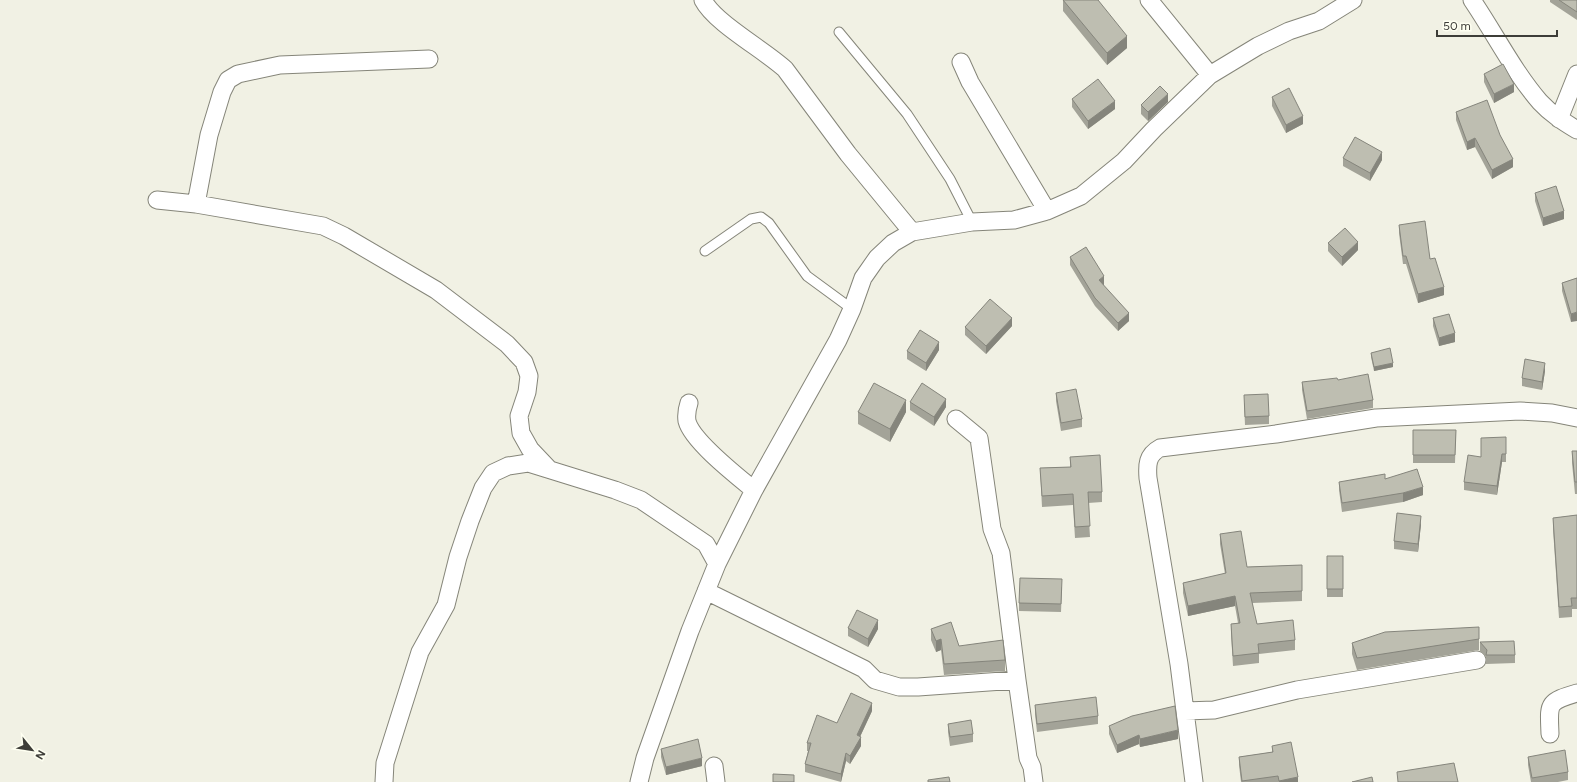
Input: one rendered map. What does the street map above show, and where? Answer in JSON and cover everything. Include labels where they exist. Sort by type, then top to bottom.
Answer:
[{"type":"street","points":[[703,0],[706,6],[721,20],[772,57],[785,69],[848,154],[912,232]]},
{"type":"street","points":[[1149,0],[1210,75]]},
{"type":"street","points":[[639,782],[645,758],[690,631],[717,564],[754,490],[838,340],[852,309],[863,278],[876,258],[893,243],[912,232],[972,222],[1014,220],[1047,211],[1081,196],[1102,181],[1210,75],[1258,46],[1319,21],[1353,0]]},
{"type":"street","points":[[1472,0],[1524,81],[1541,103],[1559,119],[1577,130]]},
{"type":"street","points":[[196,204],[209,135],[222,92],[228,80],[238,74],[280,65],[429,59]]},
{"type":"street","points":[[961,62],[970,82],[1047,211]]},
{"type":"street","points":[[1559,119],[1577,74]]},
{"type":"street","points":[[157,200],[196,204],[323,226],[351,239],[436,290],[508,344],[524,362],[529,376],[527,392],[519,416],[520,433],[530,449],[548,468]]},
{"type":"street","points":[[689,403],[686,412],[687,422],[691,430],[712,455],[754,490]]},
{"type":"street","points":[[1194,782],[1179,664],[1148,478],[1147,464],[1156,450],[1160,448],[1276,434],[1376,418],[1520,411],[1552,413],[1577,418]]},
{"type":"street","points":[[956,419],[979,438],[992,529],[1001,553],[1028,758],[1032,767],[1034,782]]},
{"type":"street","points":[[384,782],[385,763],[420,652],[446,605],[458,557],[483,488],[493,474],[508,466],[528,463],[548,468],[641,500],[706,544],[717,564]]},
{"type":"street","points":[[706,544],[729,539]]},
{"type":"street","points":[[706,591],[864,670],[875,680],[886,684],[918,687],[1017,680]]},
{"type":"street","points":[[1185,711],[1214,710],[1297,690],[1477,660]]},
{"type":"street","points":[[1550,734],[1549,710],[1551,705],[1558,698],[1577,693]]},
{"type":"lane","points":[[839,32],[907,114],[950,179],[972,222]]},
{"type":"lane","points":[[705,251],[751,219],[761,217],[769,223],[807,276],[852,309]]},
{"type":"building","points":[[1063,0],[1098,0],[1127,36],[1107,53]]},
{"type":"building","points":[[1559,0],[1577,0],[1577,12]]},
{"type":"building","points":[[1503,64],[1514,84],[1494,94],[1484,74]]},
{"type":"building","points":[[1098,79],[1115,101],[1088,121],[1072,99]]},
{"type":"building","points":[[1160,86],[1168,94],[1148,112],[1141,105]]},
{"type":"building","points":[[1289,88],[1303,116],[1286,125],[1272,97]]},
{"type":"building","points":[[1487,100],[1500,135],[1513,159],[1492,170],[1475,138],[1467,142],[1456,112]]},
{"type":"building","points":[[1355,137],[1382,152],[1370,173],[1343,158]]},
{"type":"building","points":[[1556,186],[1564,211],[1543,218],[1535,193]]},
{"type":"building","points":[[1425,221],[1430,259],[1435,258],[1444,287],[1418,294],[1406,256],[1403,256],[1399,225]]},
{"type":"building","points":[[1345,228],[1358,242],[1342,257],[1328,243]]},
{"type":"building","points":[[1086,247],[1104,276],[1099,280],[1129,313],[1118,323],[1095,298],[1070,257]]},
{"type":"building","points":[[1577,278],[1577,312],[1571,314],[1562,283]]},
{"type":"building","points":[[990,299],[1012,318],[986,346],[965,327]]},
{"type":"building","points":[[1449,314],[1455,333],[1439,338],[1433,318]]},
{"type":"building","points":[[920,330],[939,342],[926,363],[907,351]]},
{"type":"building","points":[[1390,348],[1393,363],[1374,367],[1371,353]]},
{"type":"building","points":[[1525,359],[1545,363],[1542,382],[1522,378]]},
{"type":"building","points":[[1368,374],[1373,400],[1307,411],[1302,382],[1337,378],[1338,380]]},
{"type":"building","points":[[874,383],[906,400],[890,429],[858,412]]},
{"type":"building","points":[[922,383],[946,399],[934,417],[910,402]]},
{"type":"building","points":[[1076,389],[1082,419],[1061,423],[1056,393]]},
{"type":"building","points":[[1268,394],[1269,416],[1245,417],[1244,395]]},
{"type":"building","points":[[1413,430],[1456,430],[1455,455],[1413,455]]},
{"type":"building","points":[[1506,437],[1506,454],[1502,454],[1497,486],[1464,482],[1468,455],[1481,457],[1481,438]]},
{"type":"building","points":[[1572,451],[1577,451],[1577,482],[1575,482]]},
{"type":"building","points":[[1100,455],[1102,492],[1088,492],[1090,526],[1075,527],[1073,494],[1042,496],[1040,468],[1071,467],[1070,457]]},
{"type":"building","points":[[1417,469],[1423,487],[1403,493],[1342,503],[1339,482],[1385,474],[1385,479]]},
{"type":"building","points":[[1397,513],[1421,516],[1418,544],[1394,541]]},
{"type":"building","points":[[1577,515],[1577,598],[1571,598],[1572,606],[1559,607],[1553,518]]},
{"type":"building","points":[[1241,531],[1247,567],[1302,565],[1302,591],[1250,593],[1257,624],[1293,620],[1295,640],[1258,644],[1259,653],[1233,656],[1231,624],[1240,623],[1235,596],[1188,606],[1183,583],[1226,573],[1220,534]]},
{"type":"building","points":[[1327,556],[1343,556],[1343,589],[1327,589]]},
{"type":"building","points":[[1020,578],[1062,579],[1061,604],[1019,603]]},
{"type":"building","points":[[857,610],[878,620],[868,639],[848,628]]},
{"type":"building","points":[[951,622],[959,646],[1003,640],[1005,660],[944,664],[941,639],[936,641],[931,629]]},
{"type":"building","points":[[1479,627],[1479,639],[1357,658],[1352,643],[1385,632]]},
{"type":"building","points":[[1514,641],[1515,655],[1486,655],[1487,650],[1480,642]]},
{"type":"building","points":[[851,693],[872,703],[857,735],[861,737],[850,756],[846,753],[841,774],[805,764],[811,743],[807,743],[817,715],[837,723]]},
{"type":"building","points":[[1096,697],[1098,716],[1037,724],[1035,705]]},
{"type":"building","points":[[1175,706],[1178,730],[1140,739],[1139,735],[1117,745],[1109,726],[1132,716]]},
{"type":"building","points":[[971,720],[973,734],[950,737],[948,724]]},
{"type":"building","points":[[698,739],[702,758],[666,767],[661,749]]},
{"type":"building","points":[[1291,742],[1298,777],[1279,781],[1278,776],[1242,781],[1239,757],[1273,752],[1272,746]]},
{"type":"building","points":[[1565,750],[1568,772],[1532,778],[1528,757]]},
{"type":"building","points":[[1454,763],[1458,782],[1398,782],[1397,772]]},
{"type":"building","points":[[773,774],[794,775],[794,782],[773,782]]},
{"type":"building","points":[[949,777],[950,782],[928,782],[928,780]]},
{"type":"building","points":[[1372,777],[1373,782],[1352,782]]}]
